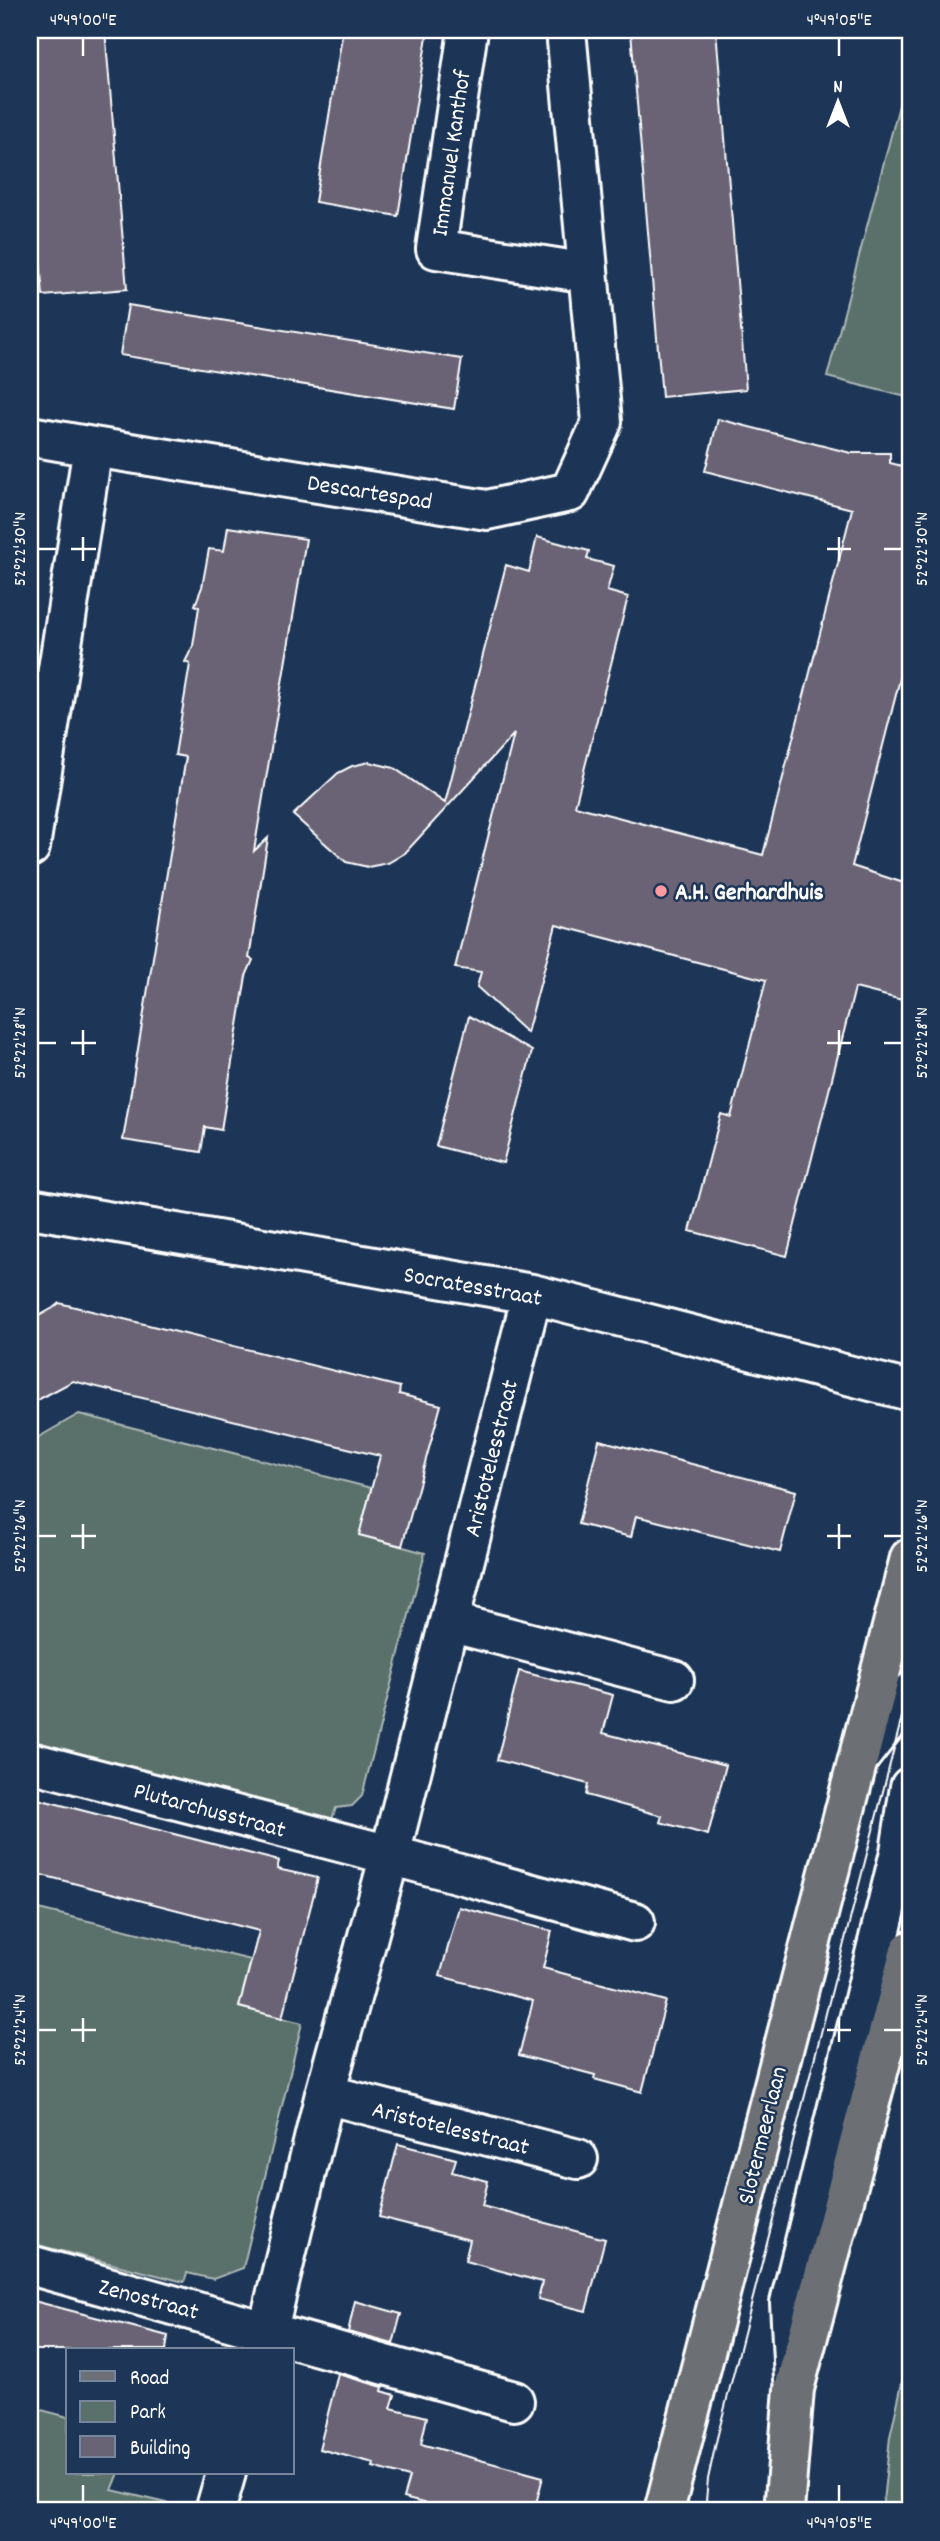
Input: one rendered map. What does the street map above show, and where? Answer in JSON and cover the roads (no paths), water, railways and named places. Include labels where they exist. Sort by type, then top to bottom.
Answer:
[{"type":"main road","name":"Slotermeerlaan","points":[[664,2511],[910,1558]]},
{"type":"main road","points":[[784,2511],[794,2389],[910,1951]]},
{"type":"street","name":"Immanuel Kanthof","points":[[468,30],[436,249],[588,273]]},
{"type":"street","points":[[566,30],[588,273]]},
{"type":"street","name":"Descartespad","points":[[93,447],[487,510],[570,492],[602,422],[588,273]]},
{"type":"street","points":[[30,436],[93,447],[30,847]]},
{"type":"street","name":"Socratesstraat","points":[[30,1208],[532,1294],[910,1391]]},
{"type":"street","name":"Aristotelesstraat","points":[[266,2340],[325,2094],[390,1855],[532,1294]]},
{"type":"street","points":[[449,1622],[674,1680]]},
{"type":"street","name":"Slotermeerlaan","points":[[859,1758],[910,1693]]},
{"type":"street","name":"Plutarchusstraat","points":[[30,1762],[390,1855]]},
{"type":"street","points":[[794,2389],[790,2303],[900,1852],[910,1787]]},
{"type":"street","points":[[390,1855],[635,1922]]},
{"type":"street","name":"Aristotelesstraat","points":[[325,2094],[578,2159]]},
{"type":"street","name":"Zenostraat","points":[[30,2265],[266,2340]]},
{"type":"street","points":[[266,2340],[514,2401]]},
{"type":"street","points":[[215,2511],[226,2474]]},
{"type":"tram line","points":[[705,2511],[708,2479],[717,2438],[910,1686]]},
{"type":"place","name":"A.H. Gerhardhuis","points":[[661,891]]}]
